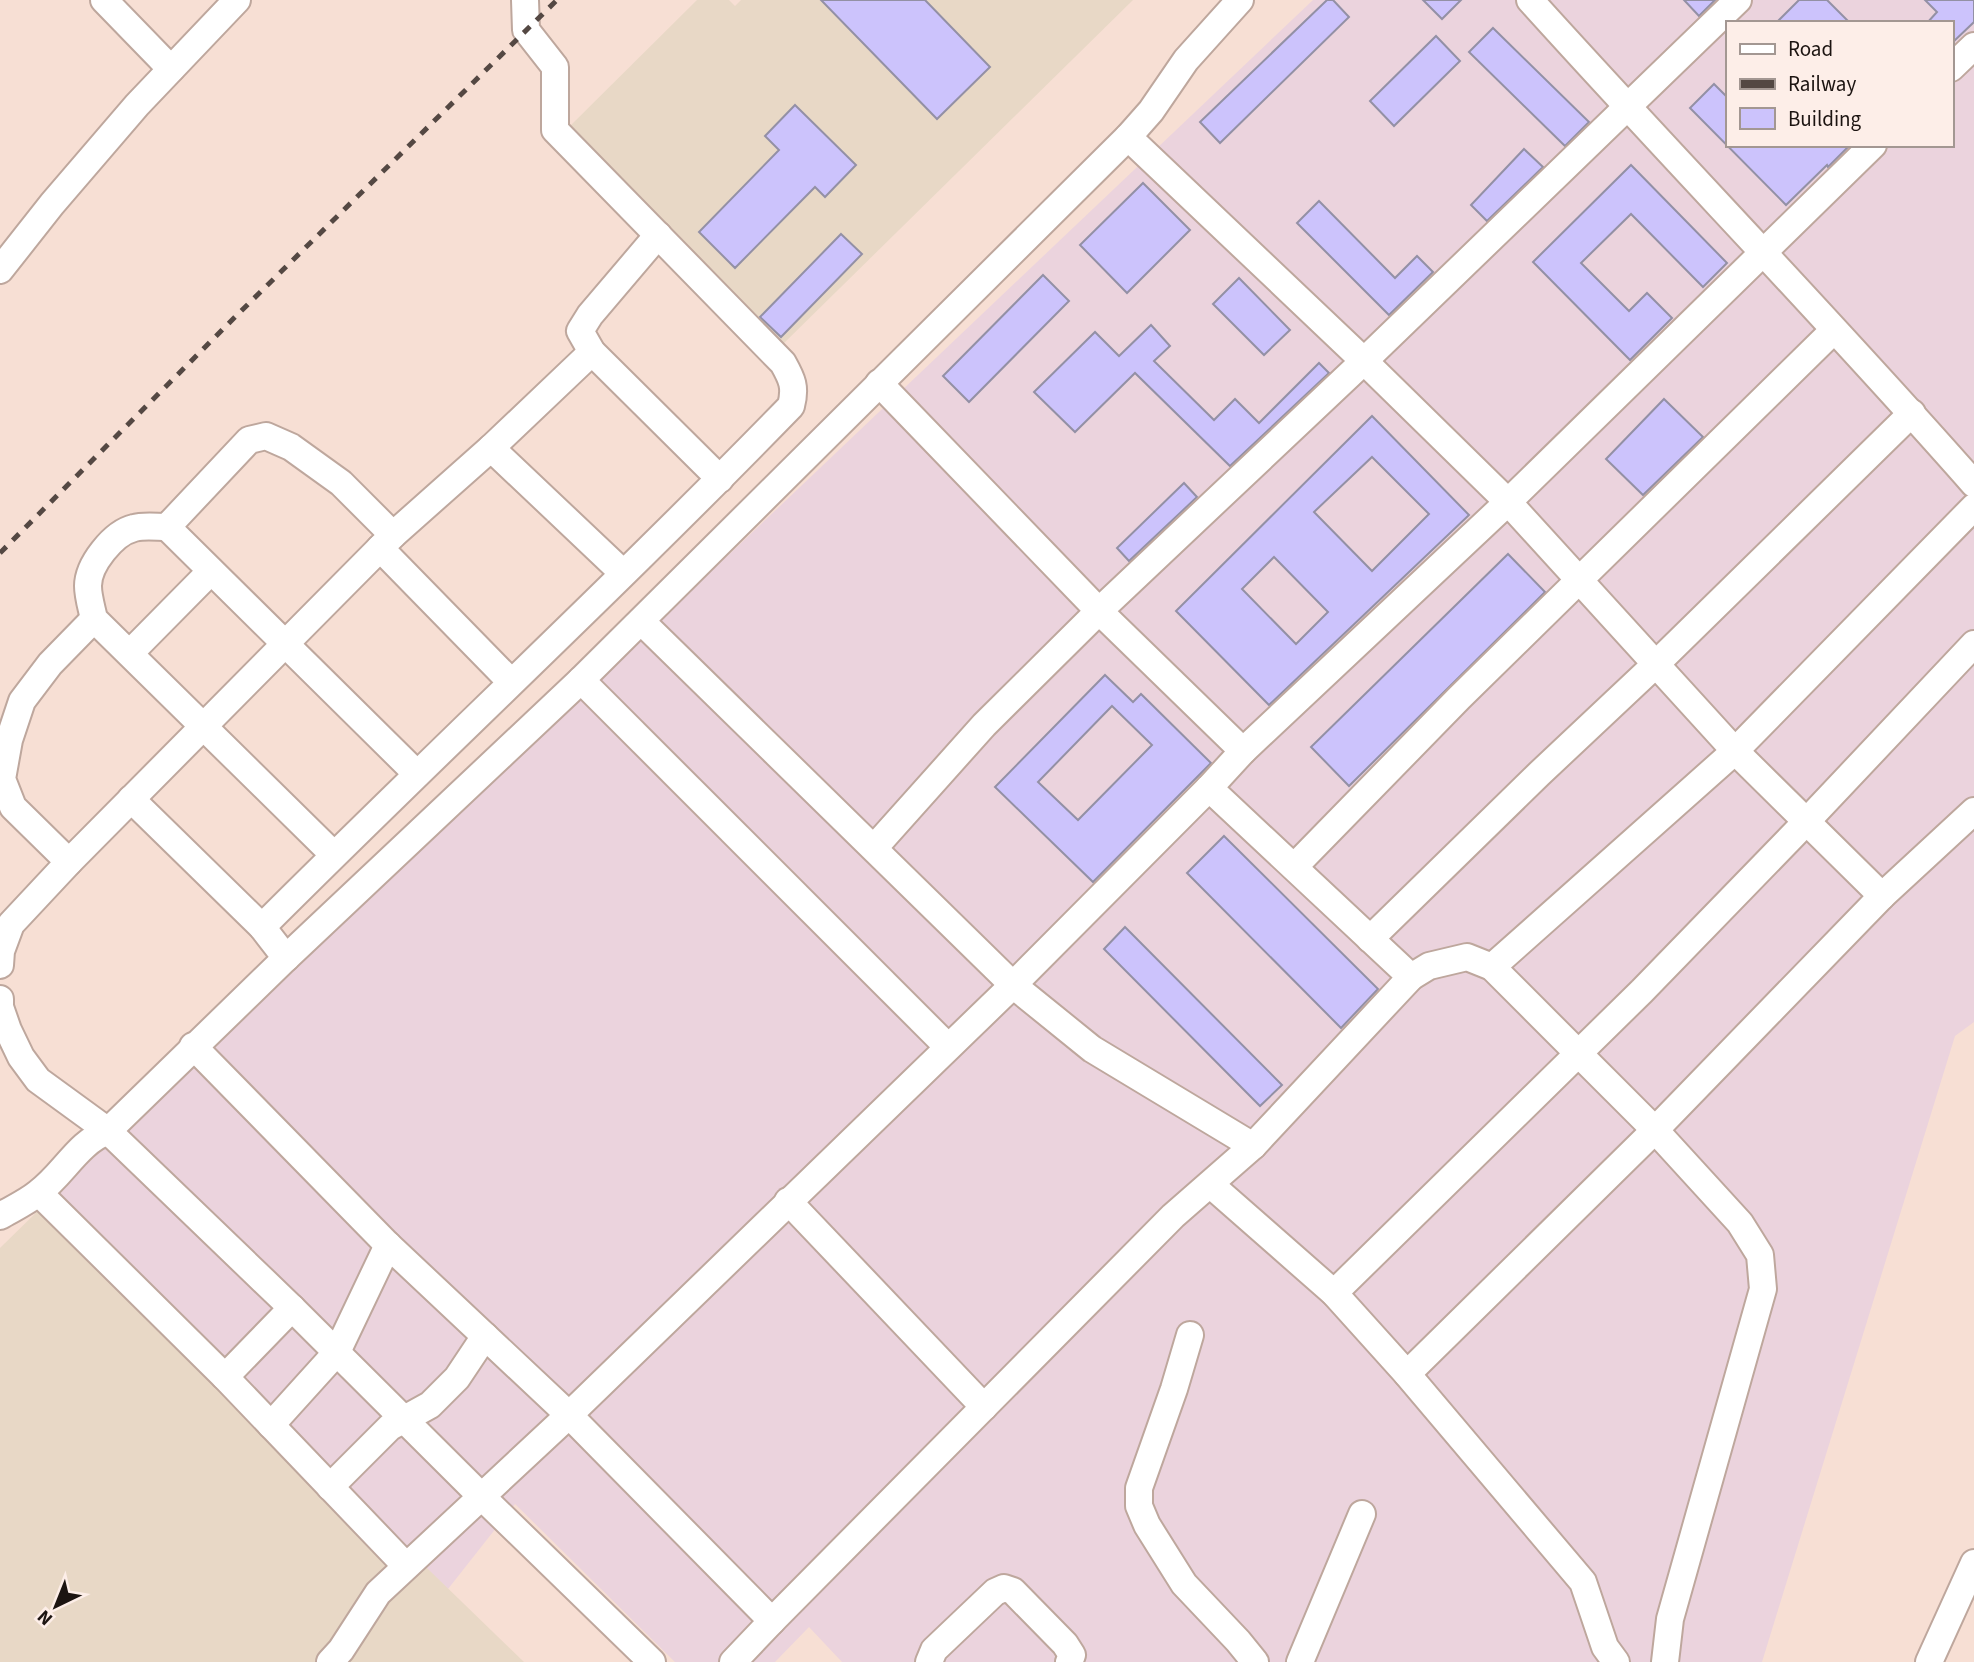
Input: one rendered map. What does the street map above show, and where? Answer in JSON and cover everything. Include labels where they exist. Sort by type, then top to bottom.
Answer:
[{"type":"street","points":[[104,0],[171,69]]},
{"type":"street","points":[[0,270],[52,204],[137,105],[237,0]]},
{"type":"street","points":[[262,928],[720,479],[791,406],[795,392],[783,363],[555,130],[555,67],[526,30],[526,0]]},
{"type":"street","points":[[0,1216],[39,1193],[94,1136],[108,1131],[193,1046],[581,680],[1128,137],[1151,111],[1186,60],[1240,0]]},
{"type":"street","points":[[1530,0],[1626,107],[1912,413],[1974,484]]},
{"type":"street","points":[[874,848],[984,725],[1099,611],[1364,361],[1738,0]]},
{"type":"street","points":[[1953,66],[1974,46]]},
{"type":"street","points":[[1128,137],[1508,502],[1735,751],[1882,896]]},
{"type":"street","points":[[330,1662],[341,1650],[377,1593],[569,1415],[1013,985],[1243,751],[1508,502],[1871,147]]},
{"type":"street","points":[[658,236],[590,315],[580,331],[592,352],[720,479]]},
{"type":"street","points":[[1294,867],[1459,698],[1834,330]]},
{"type":"street","points":[[0,965],[1,951],[11,924],[69,862],[387,542],[592,352]]},
{"type":"street","points":[[878,383],[1099,611],[1243,751]]},
{"type":"street","points":[[1370,939],[1912,413]]},
{"type":"street","points":[[334,855],[94,619],[88,588],[92,570],[100,554],[110,543],[134,528],[167,527],[249,440],[266,436],[291,447],[341,483],[387,542],[511,682]]},
{"type":"street","points":[[491,448],[623,573]]},
{"type":"street","points":[[1492,967],[1735,751],[1974,507]]},
{"type":"street","points":[[167,527],[417,774]]},
{"type":"street","points":[[130,653],[211,570]]},
{"type":"street","points":[[69,862],[13,807],[2,779],[9,740],[22,701],[50,664],[94,619]]},
{"type":"street","points":[[641,621],[1013,985],[1092,1049],[1253,1146]]},
{"type":"street","points":[[1334,1293],[1642,991],[1974,645]]},
{"type":"street","points":[[581,680],[948,1047]]},
{"type":"street","points":[[1209,788],[1412,978]]},
{"type":"street","points":[[131,799],[262,928],[286,958]]},
{"type":"street","points":[[1407,1374],[1655,1130],[1882,896],[1974,811]]},
{"type":"street","points":[[733,1662],[1173,1216],[1253,1146],[1412,978],[1429,966],[1467,957],[1492,967],[1655,1130],[1740,1223],[1760,1255],[1763,1289],[1670,1619],[1665,1662]]},
{"type":"street","points":[[0,999],[8,1030],[21,1057],[38,1080],[108,1131],[652,1662]]},
{"type":"street","points":[[193,1046],[388,1245],[569,1415],[772,1620]]},
{"type":"street","points":[[1211,1185],[1334,1293],[1407,1374],[1583,1582],[1605,1647],[1616,1662]]},
{"type":"street","points":[[39,1193],[225,1377],[406,1566]]},
{"type":"street","points":[[788,1201],[984,1407]]},
{"type":"street","points":[[271,1425],[337,1352],[388,1245]]},
{"type":"street","points":[[225,1377],[292,1308]]},
{"type":"street","points":[[1190,1335],[1139,1488],[1139,1506],[1147,1525],[1184,1584],[1255,1662]]},
{"type":"street","points":[[330,1487],[390,1427],[430,1405],[457,1378],[485,1336]]},
{"type":"street","points":[[1300,1662],[1363,1514]]},
{"type":"street","points":[[1929,1662],[1974,1563]]},
{"type":"street","points":[[929,1662],[934,1650],[995,1592],[1004,1588],[1013,1591],[1065,1644],[1072,1655],[1069,1662]]},
{"type":"shaded area","points":[[697,0],[729,0],[735,6],[741,0],[1133,0],[781,346],[567,129]]},
{"type":"shaded area","points":[[1313,0],[1974,0],[1974,1022],[1955,1036],[1762,1662],[842,1662],[809,1627],[775,1662],[675,1662],[515,1504],[448,1589],[48,1201]]},
{"type":"shaded area","points":[[48,1201],[524,1662],[0,1662],[0,1248]]},
{"type":"building","points":[[821,0],[925,0],[990,67],[937,119]]},
{"type":"building","points":[[1327,0],[1333,0],[1349,17],[1220,143],[1200,122]]},
{"type":"building","points":[[1423,0],[1461,0],[1442,19]]},
{"type":"building","points":[[1684,0],[1715,0],[1699,16]]},
{"type":"building","points":[[1799,0],[1827,0],[1848,21],[1778,21]]},
{"type":"building","points":[[1925,0],[1974,0],[1974,22],[1953,42],[1953,21],[1929,21],[1937,12]]},
{"type":"building","points":[[1493,28],[1589,122],[1565,146],[1469,52]]},
{"type":"building","points":[[1436,36],[1460,61],[1394,126],[1370,101]]},
{"type":"building","points":[[1714,84],[1726,96],[1726,144],[1690,108]]},
{"type":"building","points":[[795,105],[856,165],[825,197],[815,187],[735,268],[699,232],[779,150],[765,136]]},
{"type":"building","points":[[1729,147],[1848,147],[1828,167],[1827,165],[1786,205]]},
{"type":"building","points":[[1524,149],[1543,167],[1487,221],[1471,205]]},
{"type":"building","points":[[1631,165],[1727,263],[1703,287],[1631,214],[1581,263],[1629,311],[1647,293],[1672,318],[1630,360],[1533,262]]},
{"type":"building","points":[[1143,183],[1190,230],[1127,293],[1080,245]]},
{"type":"building","points":[[1319,201],[1395,278],[1417,256],[1433,272],[1389,315],[1297,223]]},
{"type":"building","points":[[841,234],[862,254],[781,337],[760,317]]},
{"type":"building","points":[[1043,275],[1069,301],[969,402],[943,376]]},
{"type":"building","points":[[1239,278],[1290,330],[1264,355],[1213,304]]},
{"type":"building","points":[[1151,325],[1170,346],[1154,361],[1214,420],[1235,399],[1259,423],[1319,363],[1329,373],[1230,466],[1135,373],[1075,432],[1034,392],[1095,332],[1119,356]]},
{"type":"building","points":[[1664,399],[1703,437],[1643,495],[1606,459]]},
{"type":"building","points":[[1372,416],[1469,515],[1269,705],[1176,611]],"holes":[[[1372,457],[1429,514],[1372,571],[1314,512]],[[1274,557],[1328,612],[1296,644],[1242,589]]]},
{"type":"building","points":[[1184,483],[1197,497],[1129,561],[1117,548]]},
{"type":"building","points":[[1508,554],[1545,592],[1349,786],[1311,747]]},
{"type":"building","points":[[1105,675],[1133,702],[1141,694],[1211,763],[1093,882],[995,787]],"holes":[[[1112,706],[1152,745],[1078,820],[1038,782]]]},
{"type":"building","points":[[1224,836],[1378,989],[1341,1028],[1187,873]]},
{"type":"building","points":[[1125,927],[1282,1085],[1260,1106],[1104,949]]},
{"type":"railway","points":[[0,553],[557,0]]}]
